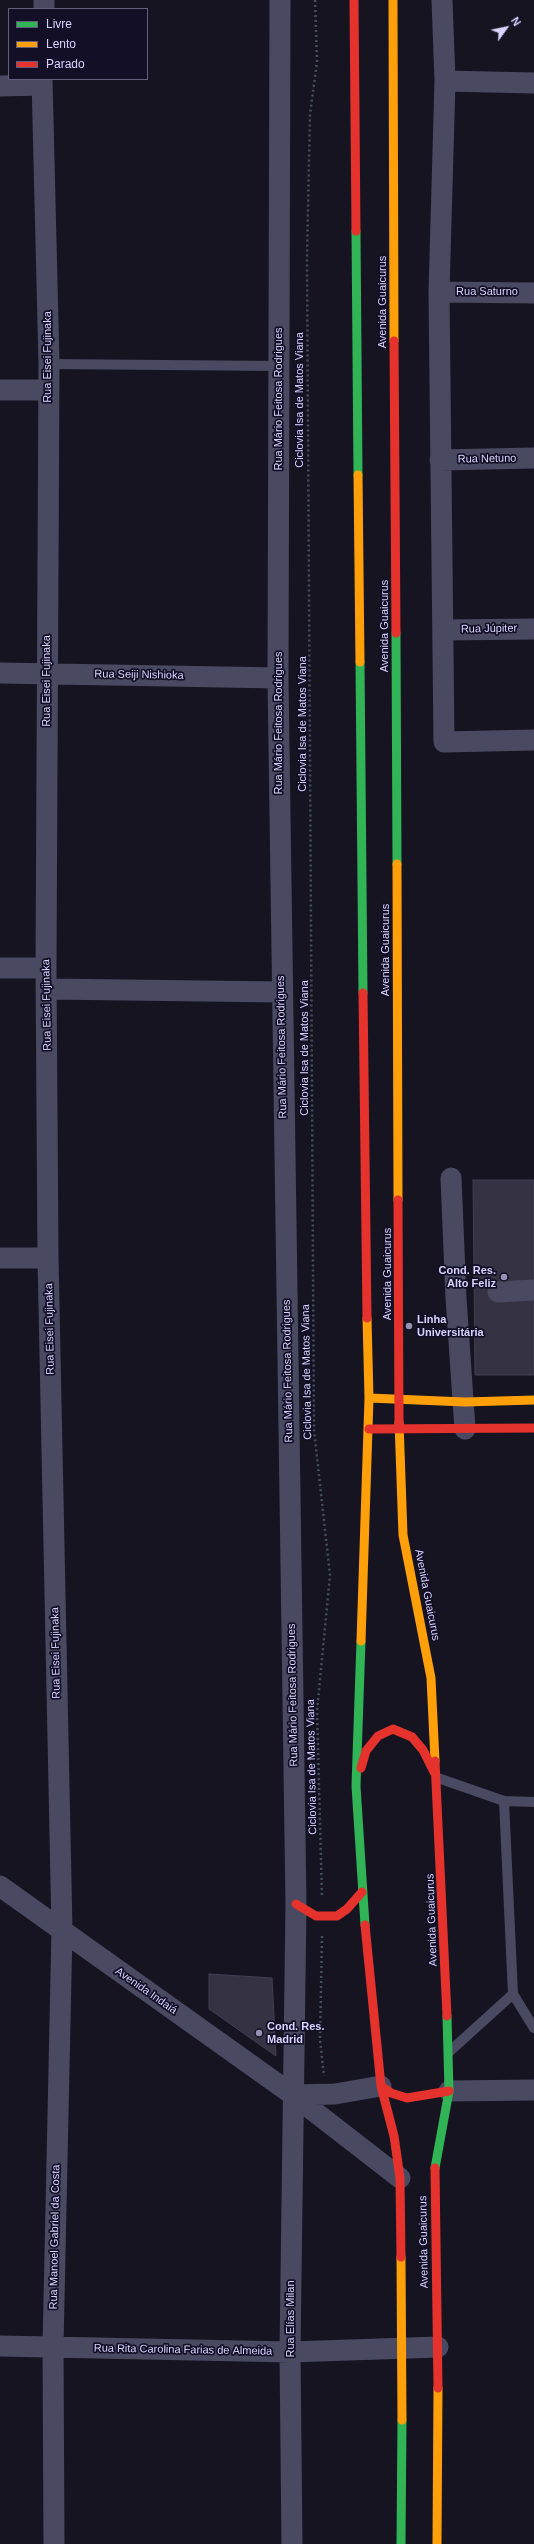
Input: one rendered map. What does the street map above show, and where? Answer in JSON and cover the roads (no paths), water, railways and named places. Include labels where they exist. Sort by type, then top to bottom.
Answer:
[{"type":"main road","name":"Avenida Guaicurus","points":[[354,0],[365,1239],[370,1398],[356,1786],[362,1892],[381,2086],[394,2136],[400,2178],[404,2347],[401,2544]]},
{"type":"main road","name":"Avenida Guaicurus","points":[[393,0],[399,1429],[403,1535],[431,1678],[438,1778],[449,2091],[435,2166],[438,2347],[437,2544]]},
{"type":"main road","points":[[370,1398],[465,1402],[534,1400]]},
{"type":"main road","points":[[368,1429],[534,1428]]},
{"type":"main road","points":[[356,1786],[366,1751],[378,1736],[393,1729],[412,1737],[423,1750],[438,1778]]},
{"type":"main road","points":[[296,1904],[316,1916],[337,1916],[347,1909],[362,1892]]},
{"type":"main road","points":[[381,2086],[391,2093],[407,2098],[449,2091]]},
{"type":"street","name":"Rua Mário Feitosa Rodrigues","points":[[280,0],[278,678],[296,1904],[293,2095]]},
{"type":"street","points":[[442,0],[445,82],[439,292],[440,460],[444,630],[444,742],[534,740]]},
{"type":"street","points":[[0,86],[42,82]]},
{"type":"street","name":"Rua Eisei Fujinaka","points":[[42,82],[49,364],[46,968],[48,989],[48,1258],[62,1930]]},
{"type":"street","points":[[445,82],[534,83]]},
{"type":"street","name":"Rua Saturno","points":[[439,292],[534,293]]},
{"type":"street","points":[[0,390],[48,390]]},
{"type":"street","name":"Rua Netuno","points":[[440,460],[534,458]]},
{"type":"street","name":"Rua Júpiter","points":[[444,630],[534,629]]},
{"type":"street","name":"Rua Seiji Nishioka","points":[[0,673],[278,678]]},
{"type":"street","points":[[0,968],[46,968]]},
{"type":"street","points":[[48,989],[282,992]]},
{"type":"street","points":[[451,1178],[456,1298],[465,1402],[465,1429]]},
{"type":"street","points":[[0,1258],[48,1258]]},
{"type":"street","points":[[498,1292],[534,1290]]},
{"type":"street","name":"Avenida Indaiá","points":[[0,1886],[293,2095],[400,2178]]},
{"type":"street","name":"Rua Manoel Gabriel da Costa","points":[[54,2544],[53,2346],[62,1930]]},
{"type":"street","points":[[293,2095],[326,2095],[381,2086]]},
{"type":"street","points":[[449,2091],[534,2090]]},
{"type":"street","name":"Rua Elías Milan","points":[[292,2544],[290,2352],[293,2095]]},
{"type":"street","name":"Rua Rita Carolina Farias de Almeida","points":[[0,2346],[290,2352],[438,2347]]},
{"type":"lane","points":[[49,364],[280,366]]},
{"type":"lane","points":[[438,1778],[504,1801],[534,1802]]},
{"type":"lane","points":[[504,1801],[513,1994],[534,2028]]},
{"type":"lane","points":[[448,2053],[513,1994]]},
{"type":"place","name":"Cond. Res. Alto Feliz","points":[[504,1277]]},
{"type":"place","name":"Linha Universitária","points":[[409,1326]]},
{"type":"place","name":"Cond. Res. Madrid","points":[[259,2033]]}]
